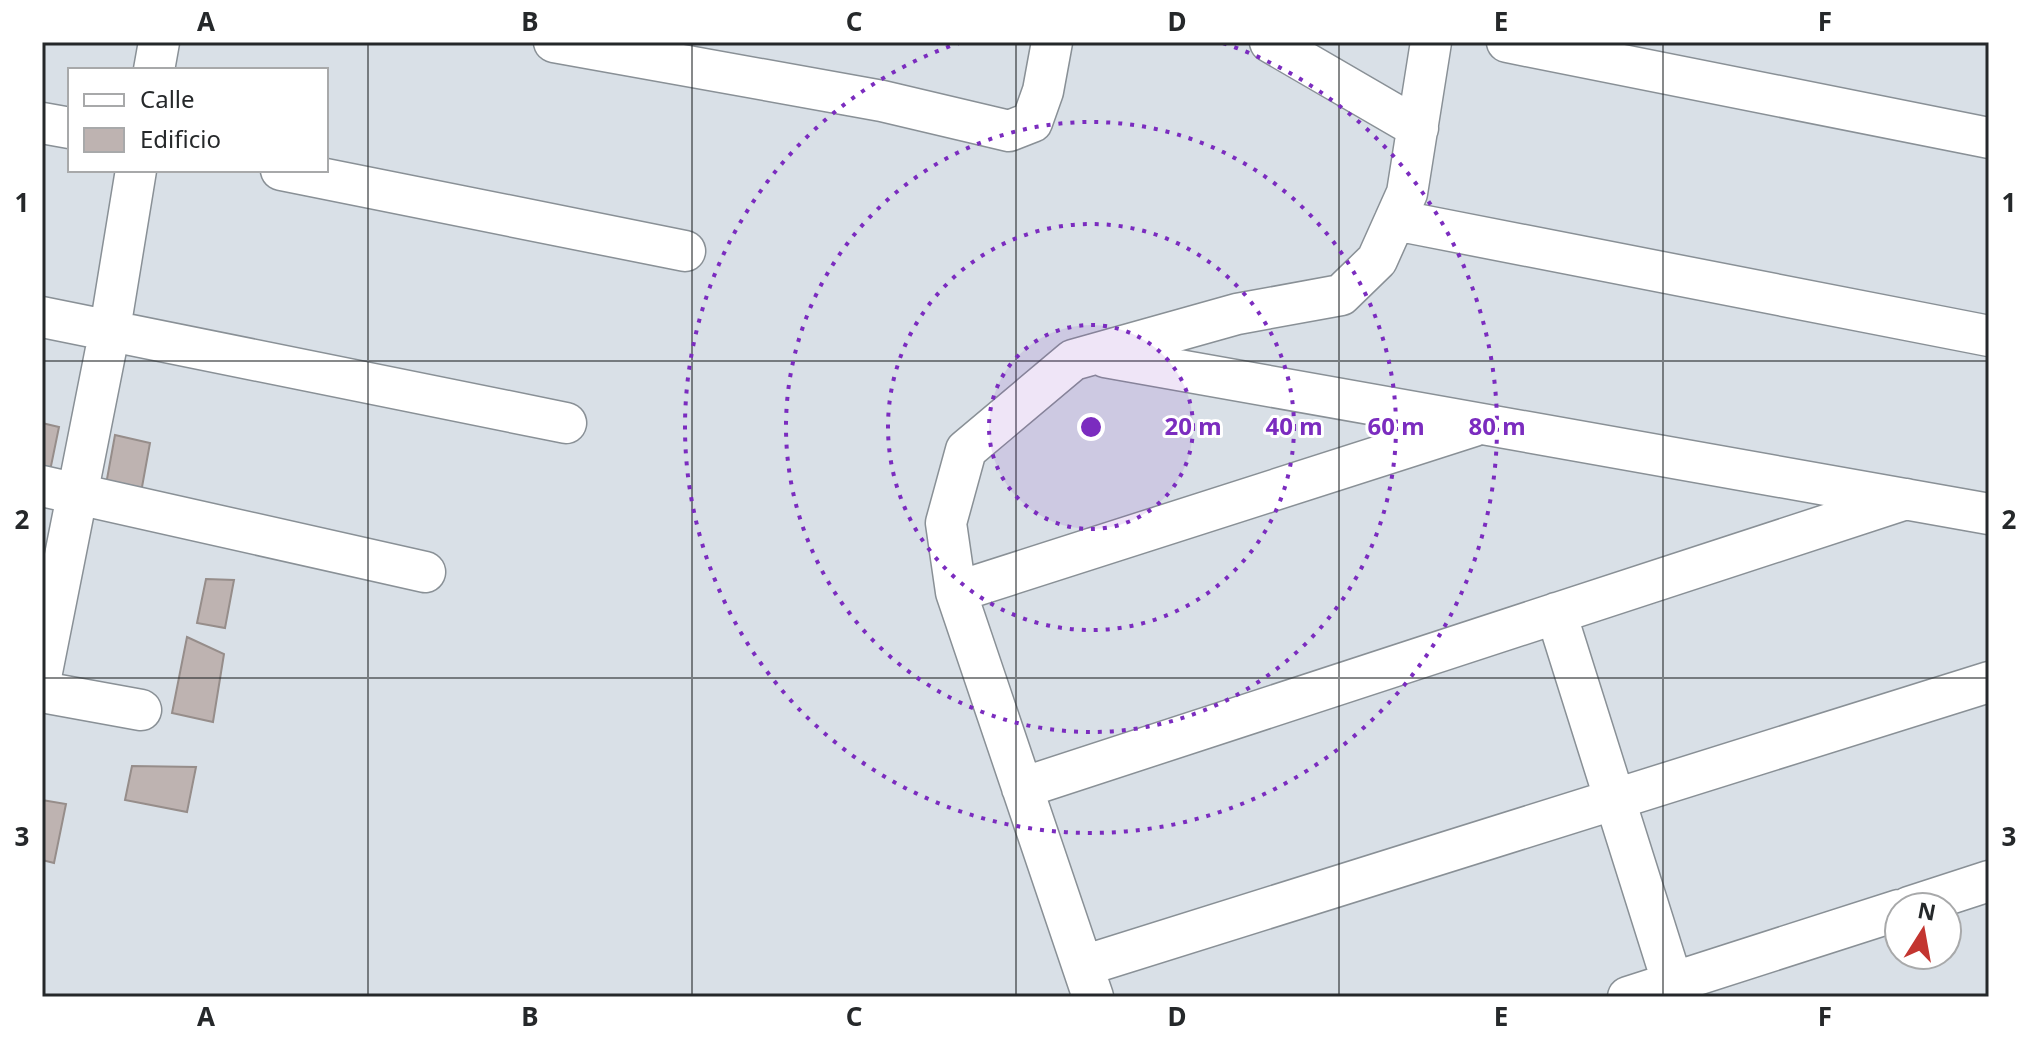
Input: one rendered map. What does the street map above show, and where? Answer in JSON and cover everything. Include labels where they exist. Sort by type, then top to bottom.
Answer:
[{"type":"street","points":[[154,68],[159,42]]},
{"type":"street","points":[[554,42],[882,101],[1009,131],[1032,122],[1043,91],[1052,42]]},
{"type":"street","points":[[1270,42],[1418,128]]},
{"type":"street","points":[[1431,42],[1407,193],[1377,260],[1341,295],[1237,314],[1073,360],[966,450],[946,523],[956,592],[1088,981],[1614,799],[1989,682]]},
{"type":"street","points":[[1507,42],[1989,138]]},
{"type":"street","points":[[42,123],[68,128]]},
{"type":"street","points":[[42,672],[60,490],[110,329],[136,172]]},
{"type":"street","points":[[291,172],[685,251]]},
{"type":"street","points":[[1395,220],[1989,336]]},
{"type":"street","points":[[42,317],[566,423]]},
{"type":"street","points":[[1093,355],[1989,514]]},
{"type":"street","points":[[956,592],[1481,424]]},
{"type":"street","points":[[60,490],[425,572]]},
{"type":"street","points":[[1022,788],[1906,499]]},
{"type":"street","points":[[1556,613],[1675,990]]},
{"type":"street","points":[[42,692],[141,710]]},
{"type":"street","points":[[1958,891],[1989,881]]},
{"type":"street","points":[[1628,997],[1675,990],[1883,916]]},
{"type":"building","points":[[42,423],[59,427],[50,471],[42,470]]},
{"type":"building","points":[[115,435],[150,443],[140,498],[105,490]]},
{"type":"building","points":[[206,579],[234,580],[225,628],[197,623]]},
{"type":"building","points":[[187,637],[224,654],[213,722],[172,713]]},
{"type":"building","points":[[132,766],[196,767],[187,812],[125,800]]},
{"type":"building","points":[[42,800],[66,804],[54,863],[42,860]]}]
